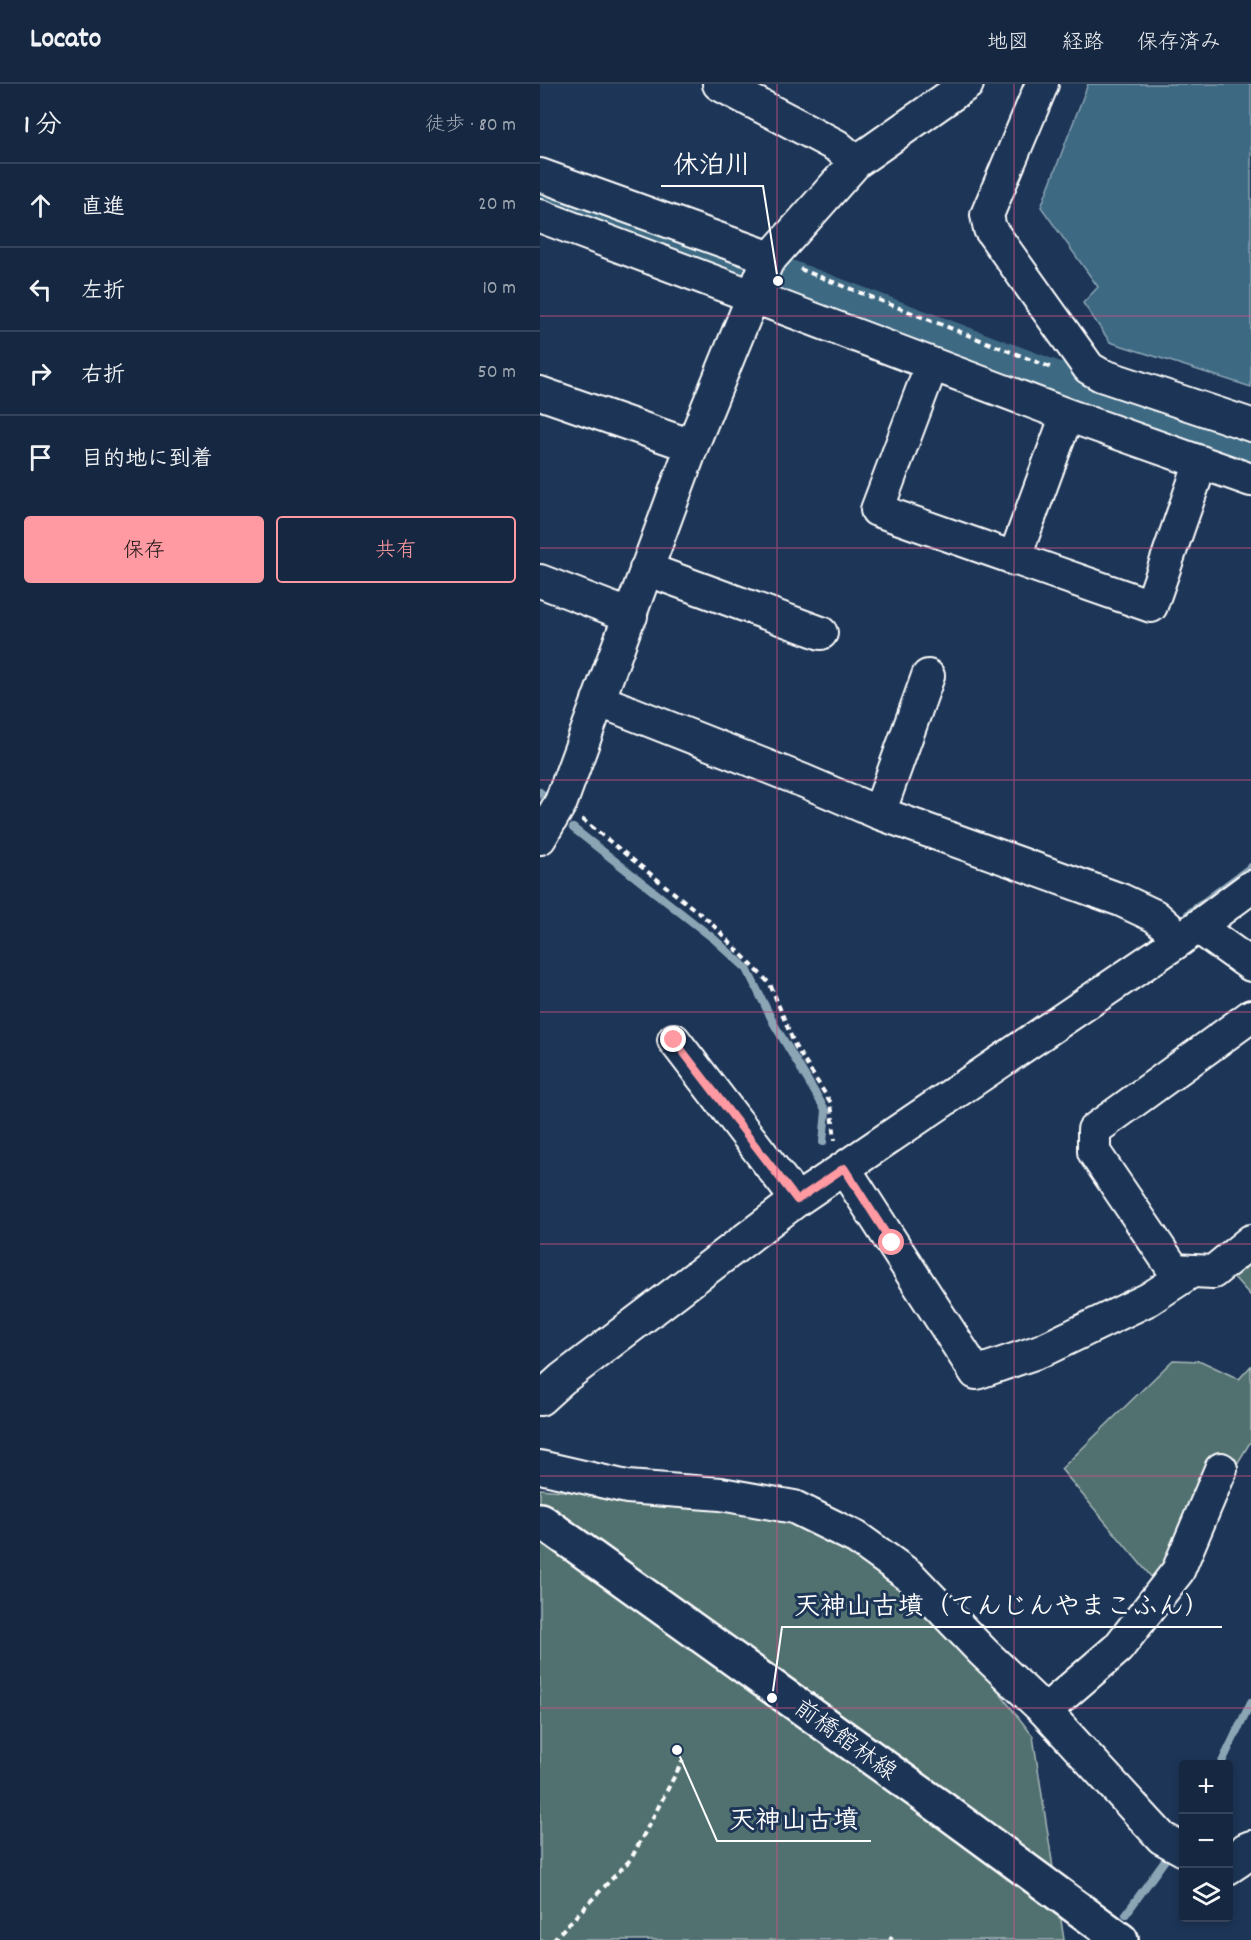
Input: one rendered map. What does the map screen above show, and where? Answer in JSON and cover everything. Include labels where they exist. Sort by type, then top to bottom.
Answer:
[{"type":"main road","name":"前橋館林線","points":[[540,1520],[943,1809],[1121,1940]]},
{"type":"street","points":[[719,84],[837,146],[856,162]]},
{"type":"street","points":[[540,838],[561,802],[692,446],[761,276],[856,162],[967,84]]},
{"type":"street","points":[[1042,84],[987,215],[990,229],[1089,368],[1101,375],[1251,425]]},
{"type":"street","points":[[540,175],[761,276],[932,364],[1251,480]]},
{"type":"street","points":[[540,216],[761,276]]},
{"type":"street","points":[[932,364],[877,510],[1151,606],[1201,462]]},
{"type":"street","points":[[540,393],[692,446]]},
{"type":"street","points":[[1014,559],[1067,415]]},
{"type":"street","points":[[646,569],[821,633]]},
{"type":"street","points":[[540,581],[631,616]]},
{"type":"street","points":[[879,813],[928,676]]},
{"type":"street","points":[[598,700],[879,813],[1121,900],[1251,964]]},
{"type":"street","points":[[540,1399],[561,1379],[797,1200],[840,1157],[1189,933],[1251,887]]},
{"type":"street","points":[[1251,1017],[1094,1130],[1094,1152],[1174,1270],[1213,1272],[1251,1241]]},
{"type":"street","points":[[674,1040],[797,1200]]},
{"type":"street","points":[[840,1157],[976,1373],[1043,1350],[1149,1299],[1192,1271]]},
{"type":"street","points":[[540,1467],[627,1487],[722,1494],[794,1507],[823,1520],[882,1554],[910,1576],[1173,1844]]},
{"type":"street","points":[[1045,1711],[1118,1648],[1178,1570],[1221,1469]]},
{"type":"street","points":[[1233,1865],[1240,1860],[1246,1849],[1251,1847]]},
{"type":"path","points":[[761,276],[1068,374],[1078,375],[1089,368]]},
{"type":"path","points":[[561,802],[709,921],[770,984],[795,1046],[831,1103],[840,1157]]},
{"type":"path","points":[[553,1940],[631,1859],[683,1760]]},
{"type":"green space","points":[[1251,1259],[1251,1296],[1232,1275]]},
{"type":"green space","points":[[1173,1360],[1201,1361],[1239,1379],[1251,1366],[1251,1441],[1190,1541],[1158,1585],[1061,1469]]},
{"type":"green space","points":[[540,1489],[728,1506],[785,1518],[833,1540],[917,1600],[973,1659],[1033,1736],[1064,1940],[540,1940]]},
{"type":"water","points":[[1088,84],[1251,84],[1251,387],[1110,342],[1083,303],[1098,287],[1041,207]]},
{"type":"waterway","points":[[540,191],[1251,461]]},
{"type":"waterway","points":[[540,792],[548,801]]},
{"type":"waterway","points":[[573,828],[714,939],[747,969],[774,1024],[826,1111],[823,1142]]},
{"type":"waterway","points":[[1188,914],[1251,867]]},
{"type":"waterway","points":[[1223,1760],[1251,1702]]},
{"type":"waterway","points":[[1126,1914],[1170,1853]]},
{"type":"place","name":"休泊川","points":[[778,281]]},
{"type":"place","name":"天神山古墳（てんじんやまこふん）","points":[[772,1698]]},
{"type":"place","name":"天神山古墳","points":[[677,1750]]},
{"type":"route","points":[[674,1040],[797,1200],[844,1168],[892,1243]]}]
